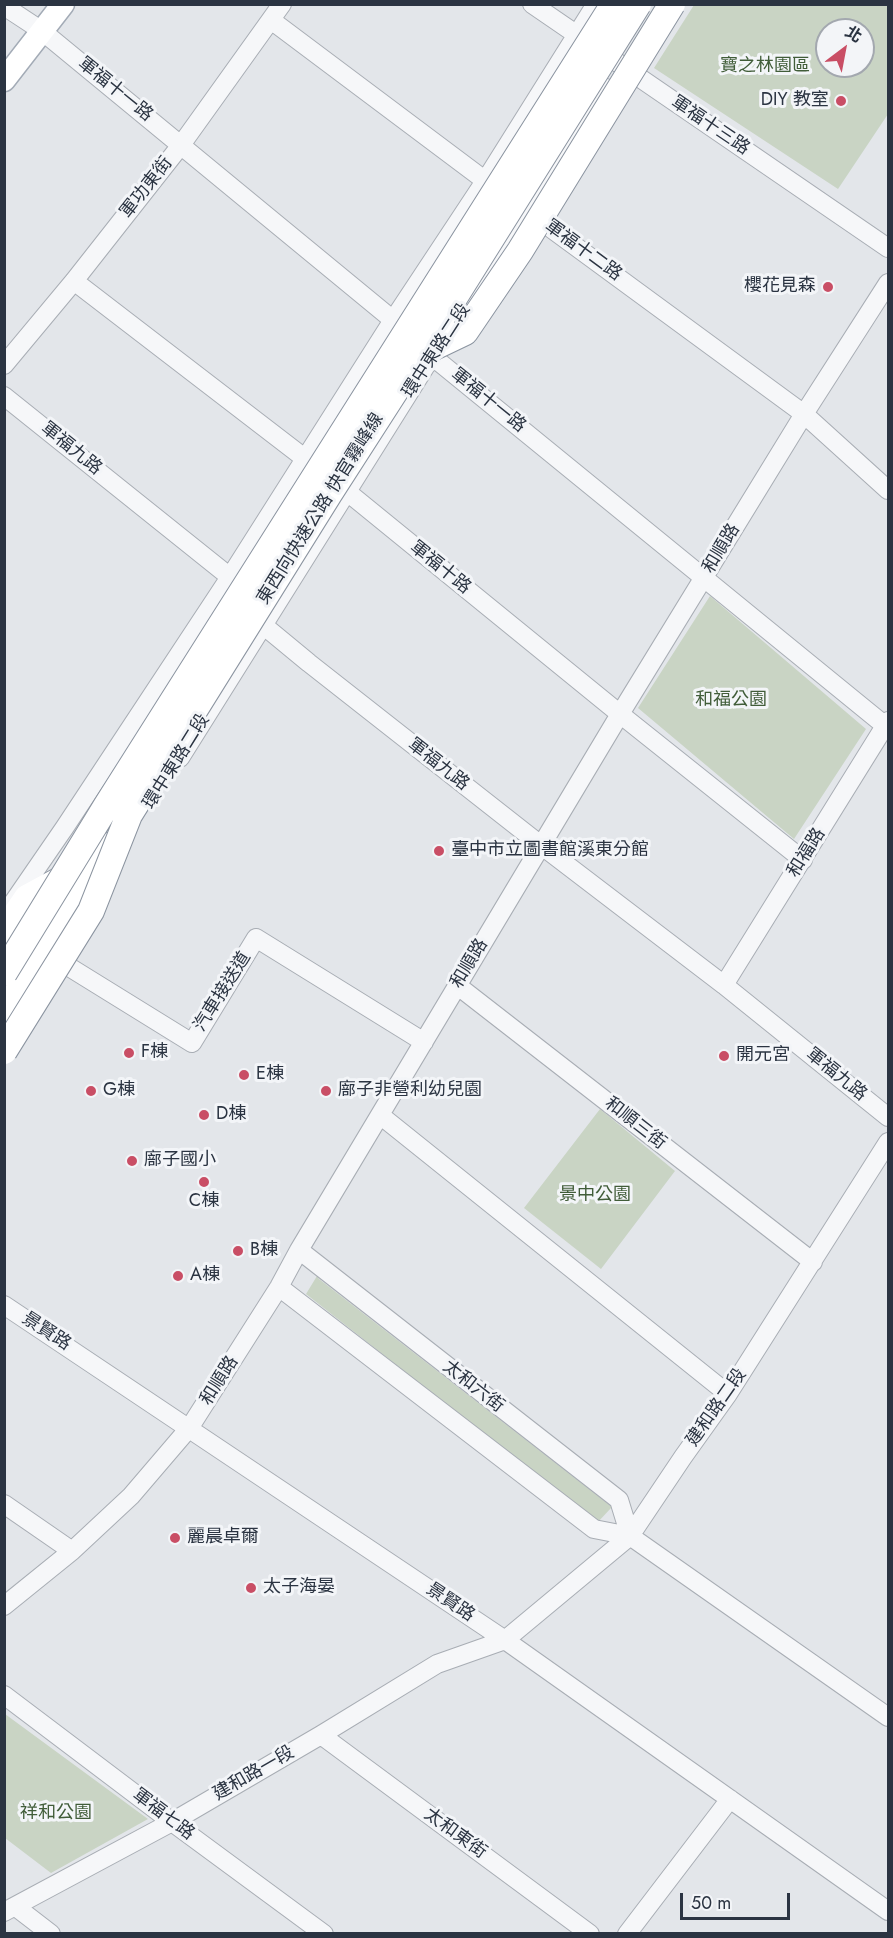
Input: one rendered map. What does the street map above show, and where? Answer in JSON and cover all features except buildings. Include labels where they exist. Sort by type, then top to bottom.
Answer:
[{"type":"highway","name":"東西向快速公路 快官霧峰線","points":[[4,973],[113,795],[614,4]]},
{"type":"highway","name":"東西向快速公路 快官霧峰線","points":[[4,1014],[329,494],[426,355],[638,4]]},
{"type":"highway","points":[[426,355],[465,332],[520,251],[672,4]]},
{"type":"highway","points":[[4,1050],[91,911],[129,815]]},
{"type":"highway","points":[[4,932],[27,898],[64,878]]},
{"type":"main road","points":[[4,80],[63,4]]},
{"type":"street","name":"軍功東街","points":[[4,365],[74,281],[181,145],[282,4]]},
{"type":"street","name":"軍福十三路","points":[[532,4],[888,248]]},
{"type":"street","points":[[4,915],[230,577],[596,4]]},
{"type":"street","name":"環中東路二段","points":[[4,1032],[348,492],[426,355],[528,211],[658,4]]},
{"type":"street","name":"軍福十一路","points":[[4,6],[42,31],[393,320],[426,355],[888,725]]},
{"type":"street","name":"軍福十二路","points":[[272,20],[485,181],[804,414],[888,490]]},
{"type":"street","name":"軍福十路","points":[[74,281],[348,492],[803,860]]},
{"type":"street","name":"和順路","points":[[4,1606],[72,1551],[131,1496],[190,1427],[279,1287],[620,714],[804,414],[888,283]]},
{"type":"street","name":"軍福九路","points":[[4,396],[230,577],[263,625],[542,846],[724,985],[888,1117]]},
{"type":"street","name":"和福路","points":[[724,985],[888,725]]},
{"type":"street","name":"汽車接送道","points":[[53,957],[192,1043],[256,938],[424,1042]]},
{"type":"street","name":"和順三街","points":[[458,986],[813,1262]]},
{"type":"street","points":[[380,1115],[728,1394]]},
{"type":"street","name":"建和路二段","points":[[505,1640],[630,1536],[682,1457],[728,1394],[888,1142]]},
{"type":"street","name":"太和六街","points":[[299,1250],[619,1500],[630,1536]]},
{"type":"street","points":[[279,1287],[594,1529],[630,1536],[888,1717]]},
{"type":"street","name":"景賢路","points":[[6,1308],[190,1427],[505,1640],[888,1911]]},
{"type":"street","points":[[4,1504],[72,1551]]},
{"type":"street","name":"建和路一段","points":[[10,1910],[172,1822],[437,1664],[505,1640]]},
{"type":"street","name":"軍福七路","points":[[4,1695],[324,1934]]},
{"type":"street","name":"太和東街","points":[[321,1735],[590,1934]]},
{"type":"street","points":[[627,1934],[730,1799]]},
{"type":"street","points":[[10,1910],[51,1934]]},
{"type":"green space","name":"寶之林園區","points":[[694,5],[888,5],[888,114],[838,189],[654,68]]},
{"type":"green space","name":"和福公園","points":[[710,596],[866,729],[794,839],[638,708]]},
{"type":"green space","name":"景中公園","points":[[600,1109],[675,1171],[601,1269],[524,1208]]},
{"type":"green space","points":[[317,1276],[612,1507],[597,1523],[306,1294]]},
{"type":"green space","name":"祥和公園","points":[[5,1714],[148,1819],[51,1873],[5,1838]]},
{"type":"place","name":"DIY 教室","points":[[841,101]]},
{"type":"place","name":"櫻花見森","points":[[828,287]]},
{"type":"place","name":"臺中市立圖書館溪東分館","points":[[439,851]]},
{"type":"place","name":"F棟","points":[[129,1053]]},
{"type":"place","name":"開元宮","points":[[724,1056]]},
{"type":"place","name":"E棟","points":[[244,1075]]},
{"type":"place","name":"G棟","points":[[91,1091]]},
{"type":"place","name":"廍子非營利幼兒園","points":[[326,1091]]},
{"type":"place","name":"D棟","points":[[204,1115]]},
{"type":"place","name":"廍子國小","points":[[132,1161]]},
{"type":"place","name":"C棟","points":[[204,1182]]},
{"type":"place","name":"B棟","points":[[238,1251]]},
{"type":"place","name":"A棟","points":[[178,1276]]},
{"type":"place","name":"麗晨卓爾","points":[[175,1538]]},
{"type":"place","name":"太子海晏","points":[[251,1588]]}]
